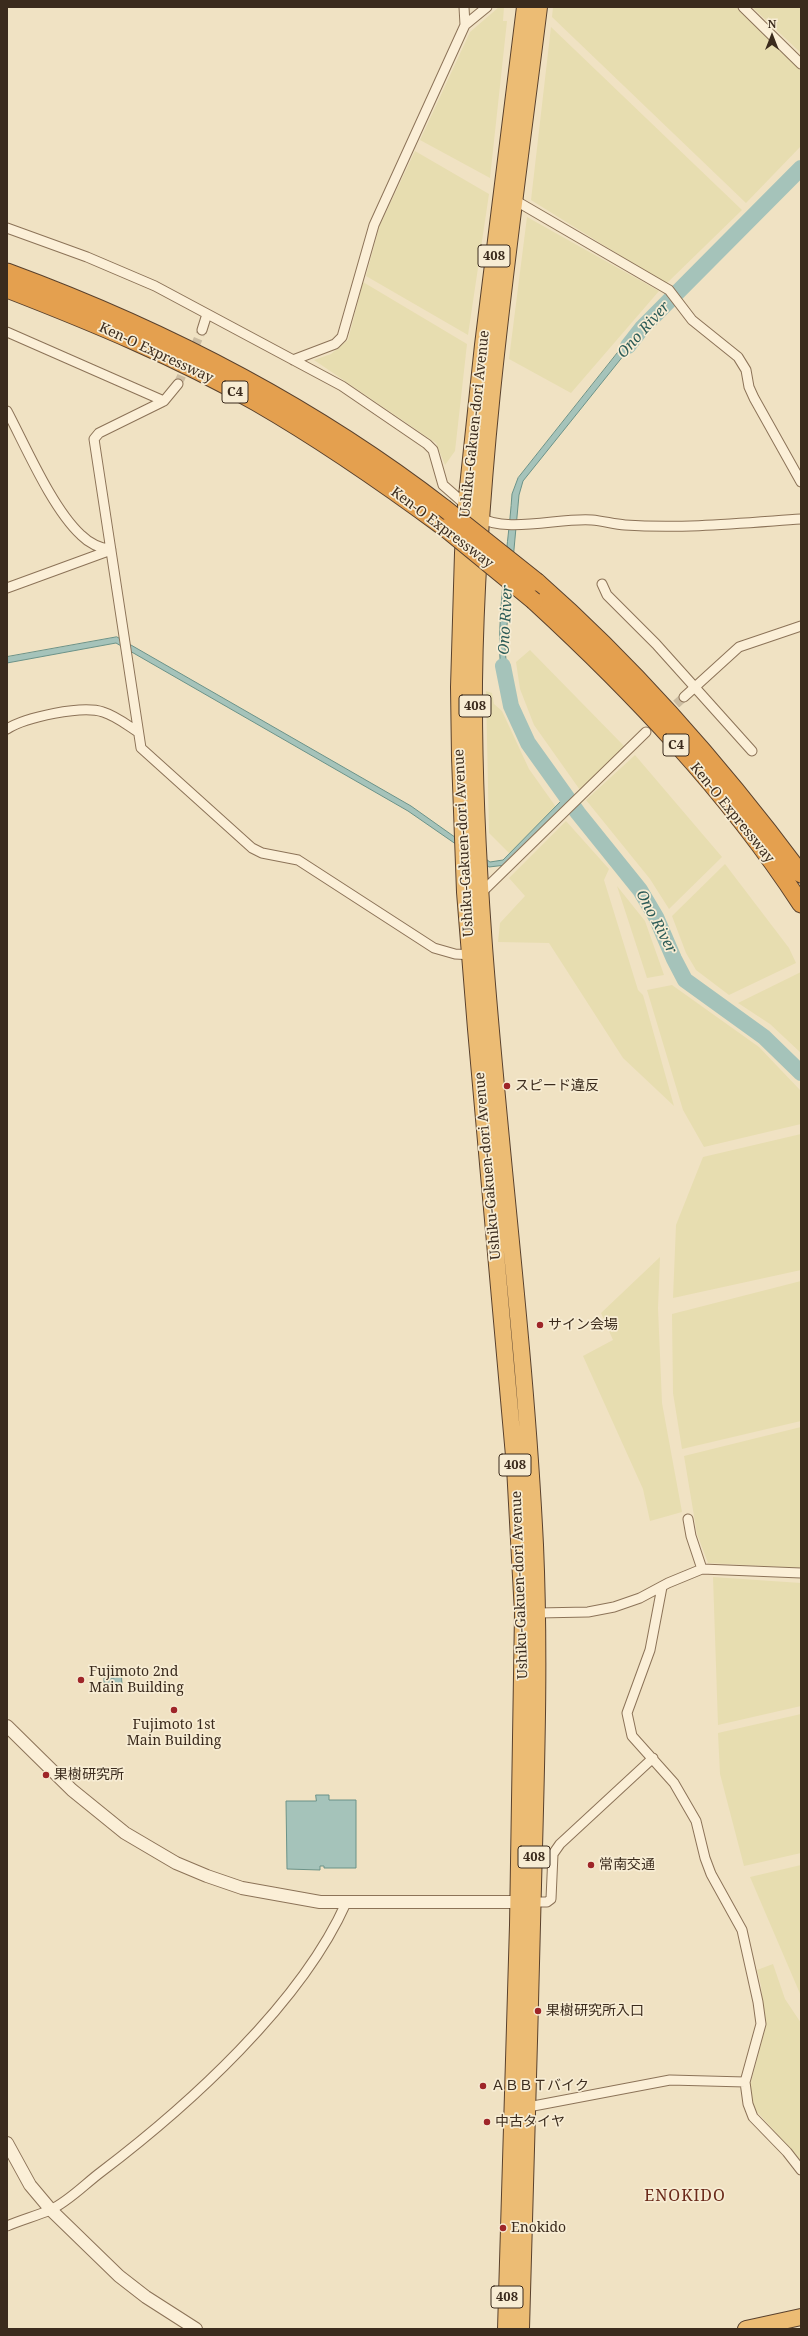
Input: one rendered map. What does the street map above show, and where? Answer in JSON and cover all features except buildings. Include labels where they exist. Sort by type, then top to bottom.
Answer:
[{"type":"highway","name":"Ushiku-Gakuen-dori Avenue","points":[[506,2329],[525,1902],[538,1718],[538,1613],[530,1465],[477,954],[462,830],[460,750],[460,617],[466,506],[525,7]]},
{"type":"highway","name":"Ushiku-Gakuen-dori Avenue","points":[[523,2327],[528,2107],[520,1546],[477,954],[480,894],[474,683],[480,517],[488,428],[539,7]]},
{"type":"highway","name":"Ken-O Expressway","points":[[7,272],[124,318],[198,354],[320,422],[374,457],[444,508],[537,582],[614,653],[674,717],[765,826],[801,874]]},
{"type":"highway","name":"Ken-O Expressway","points":[[7,289],[117,334],[254,401],[366,471],[445,528],[534,601],[605,668],[666,733],[752,836],[801,904]]},
{"type":"highway","points":[[746,2329],[801,2317]]},
{"type":"street","points":[[464,7],[465,25]]},
{"type":"street","points":[[293,360],[335,344],[342,337],[374,225],[465,25],[486,7]]},
{"type":"street","points":[[743,7],[801,64]]},
{"type":"street","points":[[502,192],[669,290],[692,320],[738,357],[746,370],[749,387],[754,398],[801,482]]},
{"type":"street","points":[[7,228],[87,258],[155,286],[342,386],[427,444],[433,450],[443,485],[480,517],[491,522],[518,524],[591,520],[624,525],[675,526],[801,519]]},
{"type":"street","points":[[202,330],[207,314]]},
{"type":"street","points":[[7,332],[164,401]]},
{"type":"street","points":[[178,384],[164,401],[99,433],[94,439],[140,748],[252,848],[262,853],[298,860],[443,953],[477,954]]},
{"type":"street","points":[[7,411],[65,518],[82,536],[94,545],[111,550]]},
{"type":"street","points":[[7,588],[111,550]]},
{"type":"street","points":[[602,584],[607,595],[752,751]]},
{"type":"street","points":[[684,697],[739,647],[801,626]]},
{"type":"street","points":[[7,729],[16,723],[77,710],[92,709],[111,715],[138,732]]},
{"type":"street","points":[[480,894],[569,809],[646,732]]},
{"type":"street","points":[[688,1518],[691,1536],[702,1569]]},
{"type":"street","points":[[538,1613],[588,1612],[614,1607],[640,1598],[702,1569],[801,1574]]},
{"type":"street","points":[[662,1587],[650,1650],[627,1713],[632,1736],[674,1783],[696,1821],[704,1858],[711,1874],[734,1914],[746,1945],[761,2024],[745,2082],[748,2104],[753,2117],[788,2152],[801,2170]]},
{"type":"street","points":[[7,1726],[96,1812],[125,1833],[176,1863],[242,1888],[297,1899],[346,1903],[547,1902],[550,1899],[553,1854],[560,1844],[653,1758]]},
{"type":"street","points":[[7,2226],[51,2210],[138,2144],[173,2114],[250,2038],[295,1986],[314,1960],[346,1903]]},
{"type":"street","points":[[528,2107],[670,2080],[745,2082]]},
{"type":"street","points":[[7,2143],[30,2185],[51,2210],[119,2276],[146,2297],[196,2329]]},
{"type":"shaded area","points":[[499,7],[504,7],[503,21],[507,21],[490,178],[420,140],[470,32]]},
{"type":"shaded area","points":[[553,7],[736,7],[801,71],[801,146],[746,203],[552,17]]},
{"type":"shaded area","points":[[752,7],[801,7],[801,53]]},
{"type":"shaded area","points":[[551,27],[742,210],[666,284],[531,200]]},
{"type":"shaded area","points":[[415,151],[489,194],[468,335],[366,276],[379,227]]},
{"type":"shaded area","points":[[527,217],[659,291],[571,393],[509,359]]},
{"type":"shaded area","points":[[363,282],[467,344],[455,451],[445,465],[436,443],[314,360],[331,354],[348,340]]},
{"type":"shaded area","points":[[530,650],[625,747],[580,790],[534,725],[520,689],[516,662]]},
{"type":"shaded area","points":[[486,691],[492,693],[494,704],[502,711],[529,769],[556,807],[510,854],[489,833]]},
{"type":"shaded area","points":[[635,755],[722,857],[669,909],[650,879],[586,800]]},
{"type":"shaded area","points":[[566,821],[609,869],[604,880],[638,990],[643,995],[674,1106],[623,1058],[549,943],[498,942],[500,923],[525,896],[509,878]]},
{"type":"shaded area","points":[[725,864],[789,948],[796,963],[729,995],[696,970],[686,953],[672,916]]},
{"type":"shaded area","points":[[617,886],[645,921],[664,975],[647,978]]},
{"type":"shaded area","points":[[801,972],[801,1053],[770,1024],[738,1003]]},
{"type":"shaded area","points":[[672,985],[759,1047],[801,1091],[801,1124],[704,1147],[683,1110],[647,990]]},
{"type":"shaded area","points":[[801,1134],[801,1270],[673,1298],[676,1225],[703,1157]]},
{"type":"shaded area","points":[[660,1257],[658,1308],[662,1403],[682,1512],[650,1521],[643,1489],[583,1356],[613,1340],[601,1313]]},
{"type":"shaded area","points":[[801,1281],[801,1421],[682,1449],[673,1393],[672,1314]]},
{"type":"shaded area","points":[[801,1427],[801,1568],[708,1563],[697,1534],[684,1456]]},
{"type":"shaded area","points":[[713,1577],[801,1583],[801,1706],[718,1725]]},
{"type":"shaded area","points":[[801,1714],[801,1853],[744,1866],[720,1774],[718,1733]]},
{"type":"shaded area","points":[[801,1865],[801,1996],[750,1877]]},
{"type":"shaded area","points":[[773,1964],[785,1999],[801,2023],[801,2161],[751,2105],[749,2090],[765,2029],[761,1986],[757,1970]]},
{"type":"water","points":[[639,326],[644,330],[523,481],[519,495],[505,647],[508,686],[503,688],[500,665],[500,617],[512,494],[518,478]]},
{"type":"water","points":[[117,637],[411,806],[490,862],[503,860],[562,800],[567,804],[506,865],[489,867],[408,811],[116,643],[7,663],[7,657]]},
{"type":"water","points":[[114,1669],[121,1669],[122,1685],[104,1686],[104,1678],[114,1678]]},
{"type":"water","points":[[316,1795],[329,1795],[329,1800],[356,1800],[356,1868],[324,1868],[324,1866],[320,1866],[320,1870],[287,1869],[286,1801],[316,1801]]},
{"type":"waterway","name":"Ono River","points":[[628,346],[642,328],[801,168]]},
{"type":"waterway","name":"Ono River","points":[[503,666],[511,706],[528,743],[578,813],[640,890],[656,917],[674,959],[685,980],[764,1037],[801,1073]]},
{"type":"waterway","name":"Ono River","points":[[565,802],[568,799]]},
{"type":"tunnel","points":[[178,384],[202,330]]},
{"type":"tunnel","points":[[666,713],[684,697]]},
{"type":"place","name":"スピード違反","points":[[507,1086]]},
{"type":"place","name":"サイン会場","points":[[540,1325]]},
{"type":"place","name":"Fujimoto 2nd Main Building","points":[[81,1680]]},
{"type":"place","name":"Fujimoto 1st Main Building","points":[[174,1710]]},
{"type":"place","name":"果樹研究所","points":[[46,1775]]},
{"type":"place","name":"常南交通","points":[[591,1865]]},
{"type":"place","name":"果樹研究所入口","points":[[538,2011]]},
{"type":"place","name":"ＡＢＢＴバイク","points":[[483,2086]]},
{"type":"place","name":"中古タイヤ","points":[[487,2122]]},
{"type":"place","name":"Enokido","points":[[503,2228]]},
{"type":"district","name":"ENOKIDO","points":[[685,2196]]}]
